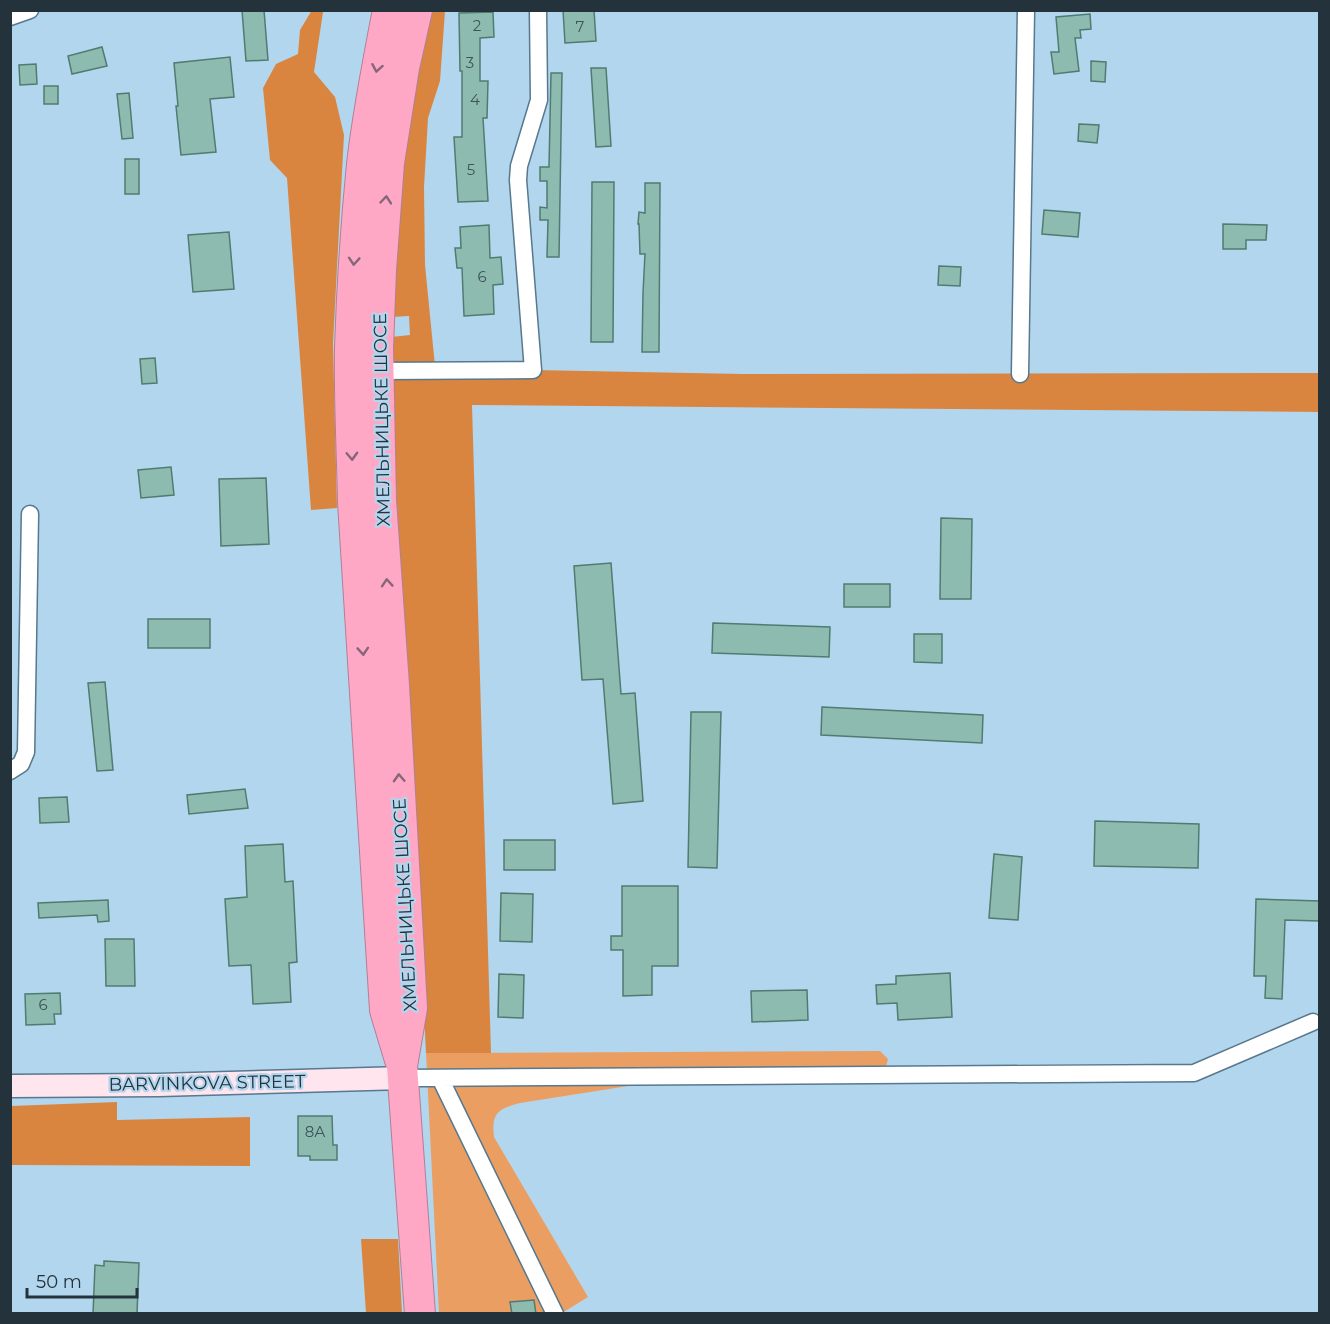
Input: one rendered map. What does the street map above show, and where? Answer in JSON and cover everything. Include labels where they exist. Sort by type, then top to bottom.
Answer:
[{"type":"highway","name":"ХМЕЛЬНИЦЬКЕ ШОСЕ","points":[[388,10],[362,161],[353,269],[350,347],[354,502],[385,1011],[402,1072]]},
{"type":"highway","name":"ХМЕЛЬНИЦЬКЕ ШОСЕ","points":[[402,1072],[412,1008],[395,697],[381,500],[378,371],[381,270],[389,163],[404,68],[417,10]]},
{"type":"highway","points":[[402,1072],[420,1314]]},
{"type":"street","points":[[10,17],[30,10]]},
{"type":"street","points":[[378,371],[533,370],[518,180],[519,166],[539,100],[538,10]]},
{"type":"street","points":[[1020,374],[1026,10]]},
{"type":"street","points":[[10,771],[21,764],[26,752],[30,514]]},
{"type":"street","points":[[402,1072],[440,1078],[1194,1073],[1313,1022]]},
{"type":"street","name":"BARVINKOVA STREET","points":[[10,1086],[159,1085],[402,1072]]},
{"type":"street","points":[[440,1078],[555,1314]]},
{"type":"shaded area","points":[[312,10],[323,12],[314,72],[335,97],[344,135],[333,343],[337,508],[311,510],[287,178],[270,160],[263,88],[276,64],[298,54],[300,30]]},
{"type":"shaded area","points":[[430,11],[445,11],[440,81],[428,118],[424,187],[425,265],[435,366],[390,366],[391,337],[410,335],[409,316],[391,317],[408,108]]},
{"type":"shaded area","points":[[533,370],[743,374],[1319,373],[1320,412],[472,405],[491,1053],[426,1053],[390,371]]},
{"type":"shaded area","points":[[880,1051],[888,1059],[884,1075],[692,1076],[506,1107],[495,1117],[494,1137],[588,1297],[562,1313],[439,1314],[426,1053]]},
{"type":"shaded area","points":[[117,1102],[117,1120],[250,1117],[250,1166],[11,1165],[11,1106]]},
{"type":"shaded area","points":[[361,1239],[398,1239],[402,1313],[366,1313]]},
{"type":"building","points":[[242,10],[264,10],[268,60],[246,61]]},
{"type":"building","points":[[563,10],[594,10],[596,41],[565,43]]},
{"type":"building","points":[[493,12],[494,37],[480,38],[480,81],[488,81],[487,118],[483,118],[488,201],[458,202],[454,137],[462,137],[459,13]]},
{"type":"building","points":[[1090,14],[1091,29],[1080,30],[1081,38],[1075,38],[1079,71],[1054,74],[1051,52],[1059,52],[1056,17]]},
{"type":"building","points":[[102,47],[107,66],[72,74],[68,56]]},
{"type":"building","points":[[230,57],[234,97],[210,99],[216,152],[181,155],[174,63]]},
{"type":"building","points":[[1091,61],[1106,62],[1105,82],[1091,81]]},
{"type":"building","points":[[36,64],[37,84],[20,85],[19,65]]},
{"type":"building","points":[[591,68],[606,68],[611,146],[596,147]]},
{"type":"building","points":[[551,73],[562,73],[559,257],[547,257],[548,220],[540,220],[540,207],[547,208],[547,181],[540,181],[540,167],[549,167]]},
{"type":"building","points":[[44,86],[58,86],[58,104],[44,104]]},
{"type":"building","points":[[129,93],[133,138],[122,139],[117,94]]},
{"type":"building","points":[[1079,124],[1099,125],[1097,143],[1078,141]]},
{"type":"building","points":[[125,159],[139,159],[139,194],[125,194]]},
{"type":"building","points":[[592,182],[614,182],[613,342],[591,342]]},
{"type":"building","points":[[645,183],[660,183],[659,352],[642,352],[645,254],[640,254],[638,224],[639,212],[645,213]]},
{"type":"building","points":[[1044,210],[1080,213],[1078,237],[1042,234]]},
{"type":"building","points":[[1223,224],[1267,225],[1266,240],[1246,240],[1246,249],[1223,249]]},
{"type":"building","points":[[489,225],[490,258],[501,257],[503,284],[493,285],[494,314],[464,316],[462,268],[457,268],[455,248],[461,248],[460,227]]},
{"type":"building","points":[[229,232],[234,289],[193,292],[188,235]]},
{"type":"building","points":[[939,266],[961,267],[960,286],[938,285]]},
{"type":"building","points":[[155,358],[157,383],[142,384],[140,359]]},
{"type":"building","points":[[171,467],[174,495],[141,498],[138,470]]},
{"type":"building","points":[[266,478],[269,544],[221,546],[219,479]]},
{"type":"building","points":[[941,518],[972,519],[971,599],[940,599]]},
{"type":"building","points":[[611,563],[621,694],[635,693],[643,801],[613,804],[603,679],[582,680],[574,566]]},
{"type":"building","points":[[844,584],[890,584],[890,607],[844,607]]},
{"type":"building","points":[[148,619],[210,619],[210,648],[148,648]]},
{"type":"building","points":[[713,623],[830,627],[829,657],[712,653]]},
{"type":"building","points":[[914,634],[942,634],[942,663],[914,662]]},
{"type":"building","points":[[105,682],[113,770],[97,771],[88,683]]},
{"type":"building","points":[[822,707],[983,715],[982,743],[821,735]]},
{"type":"building","points":[[691,712],[721,712],[717,868],[688,867]]},
{"type":"building","points":[[245,789],[248,808],[189,814],[187,795]]},
{"type":"building","points":[[67,797],[69,822],[40,823],[39,798]]},
{"type":"building","points":[[1095,821],[1199,824],[1198,868],[1094,866]]},
{"type":"building","points":[[504,840],[555,840],[555,870],[504,870]]},
{"type":"building","points":[[283,844],[285,882],[293,881],[297,962],[289,963],[291,1002],[253,1004],[251,965],[229,966],[225,899],[247,897],[245,846]]},
{"type":"building","points":[[994,854],[1022,857],[1018,920],[989,918]]},
{"type":"building","points":[[622,886],[678,886],[678,966],[652,966],[652,995],[623,996],[623,950],[611,950],[611,936],[622,936]]},
{"type":"building","points":[[501,893],[533,894],[532,942],[500,941]]},
{"type":"building","points":[[1256,899],[1320,901],[1320,921],[1285,920],[1282,999],[1265,998],[1266,976],[1254,976]]},
{"type":"building","points":[[108,900],[109,921],[98,922],[97,915],[39,918],[38,903]]},
{"type":"building","points":[[105,939],[134,939],[135,986],[106,986]]},
{"type":"building","points":[[950,973],[952,1017],[898,1020],[897,1003],[877,1004],[876,985],[896,984],[896,976]]},
{"type":"building","points":[[499,974],[524,975],[523,1018],[498,1017]]},
{"type":"building","points":[[807,990],[808,1020],[752,1022],[751,991]]},
{"type":"building","points":[[60,993],[61,1014],[54,1014],[55,1024],[26,1025],[25,994]]},
{"type":"building","points":[[298,1116],[332,1116],[333,1145],[337,1145],[337,1160],[310,1160],[310,1156],[298,1156]]},
{"type":"building","points":[[104,1261],[139,1263],[137,1314],[93,1314],[95,1265],[104,1266]]},
{"type":"building","points":[[534,1300],[536,1314],[512,1314],[510,1302]]}]
